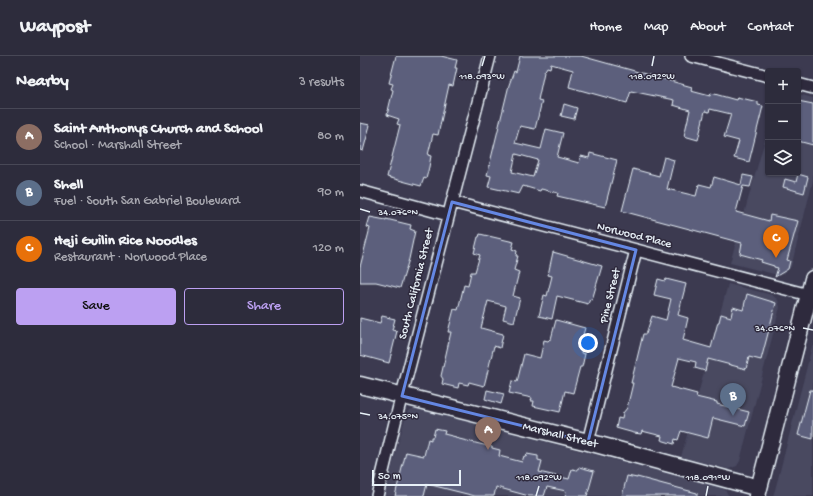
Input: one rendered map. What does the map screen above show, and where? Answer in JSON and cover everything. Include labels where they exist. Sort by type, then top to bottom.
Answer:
[{"type":"street","name":"South California Street","points":[[377,496],[490,56]]},
{"type":"street","points":[[691,56],[765,75]]},
{"type":"street","points":[[801,85],[813,88]]},
{"type":"street","points":[[360,191],[448,215]]},
{"type":"street","name":"Norwood Place","points":[[452,202],[809,295]]},
{"type":"street","name":"Pine Street","points":[[588,442],[636,250]]},
{"type":"street","points":[[758,492],[813,279]]},
{"type":"street","name":"Marshall Street","points":[[360,385],[588,442],[758,492]]},
{"type":"highlighted area","points":[[452,202],[636,250],[588,442],[402,396]]},
{"type":"shaded area","points":[[801,95],[813,98],[813,181],[791,267],[783,274],[778,275],[730,263],[765,140],[765,176],[801,176]]},
{"type":"shaded area","points":[[728,284],[772,295],[778,300],[780,307],[740,461],[737,466],[729,469],[681,457]]},
{"type":"shaded area","points":[[813,343],[813,496],[773,496],[775,490]]},
{"type":"shaded area","points":[[416,408],[719,487],[725,490],[729,496],[384,496],[406,414],[410,410]]},
{"type":"building","points":[[396,56],[441,56],[457,60],[455,68],[457,68],[453,86],[449,85],[438,135],[433,134],[428,155],[431,156],[429,167],[426,179],[424,178],[421,186],[387,177],[400,125],[397,124],[399,119],[387,115],[393,90],[391,89],[393,84],[389,83]]},
{"type":"building","points":[[520,56],[581,56],[692,87],[691,91],[710,96],[711,93],[736,100],[737,97],[758,102],[758,105],[763,106],[749,162],[734,158],[739,141],[724,137],[731,114],[710,109],[709,112],[705,111],[698,140],[684,136],[690,110],[673,105],[674,100],[631,91],[627,103],[569,87],[573,70],[551,64],[550,68],[547,67],[544,72],[538,100],[542,101],[535,129],[520,126],[515,143],[541,149],[546,129],[563,133],[557,157],[579,163],[581,156],[589,158],[590,153],[617,160],[605,207],[557,196],[558,193],[541,189],[540,191],[523,186],[519,194],[488,187],[491,176],[487,175],[509,85],[514,71],[516,72]],"holes":[[[516,154],[538,160],[533,177],[512,172]]]},
{"type":"building","points":[[801,102],[813,104],[813,145],[801,142]]},
{"type":"building","points":[[564,104],[577,108],[574,119],[561,116]]},
{"type":"building","points":[[360,123],[370,125],[363,151],[360,150]]},
{"type":"building","points":[[664,157],[674,160],[667,189],[696,196],[699,184],[711,187],[714,177],[741,185],[743,175],[753,177],[750,187],[743,186],[736,212],[769,221],[770,215],[798,221],[787,260],[790,261],[788,269],[775,277],[778,268],[761,262],[762,260],[740,254],[742,243],[622,211],[633,169],[659,176]]},
{"type":"building","points":[[801,175],[808,177],[804,193],[783,187],[785,179],[796,182],[798,176]]},
{"type":"building","points":[[370,217],[411,225],[410,229],[415,231],[409,259],[400,288],[376,282],[360,282],[360,267],[370,228],[367,227]]},
{"type":"building","points":[[480,234],[514,242],[512,249],[517,251],[516,256],[518,256],[514,270],[519,272],[513,296],[520,298],[514,322],[503,319],[506,306],[488,301],[481,328],[503,334],[500,348],[494,346],[484,386],[469,382],[468,385],[459,383],[458,388],[442,384],[443,379],[441,376],[451,332],[448,332],[454,309],[458,310],[464,285],[468,286],[471,272],[475,272],[480,255],[474,253]]},
{"type":"building","points":[[553,252],[602,266],[592,300],[590,299],[588,304],[557,296],[552,319],[539,316],[544,295],[547,296],[552,276],[548,275]]},
{"type":"building","points":[[658,279],[665,281],[666,279],[686,284],[678,315],[688,318],[683,340],[711,348],[721,314],[731,317],[733,307],[743,310],[747,294],[776,303],[761,360],[749,357],[746,369],[708,359],[705,371],[695,368],[696,362],[679,358],[671,387],[697,394],[696,397],[717,402],[717,404],[749,412],[745,426],[713,418],[708,438],[681,431],[678,440],[675,439],[674,444],[661,440],[662,436],[642,431],[641,434],[634,433],[616,428],[618,418],[622,419],[623,413],[627,408],[633,383],[631,383],[643,334],[646,334],[652,316],[666,320],[671,299],[654,295]]},
{"type":"building","points":[[382,316],[395,319],[392,330],[397,331],[389,363],[360,355],[360,318],[380,323]]},
{"type":"building","points":[[556,320],[585,328],[583,335],[585,336],[581,353],[585,354],[582,367],[580,367],[573,393],[565,391],[560,412],[533,406],[534,401],[531,401],[532,398],[509,393],[512,381],[517,382],[524,354],[540,358],[544,340],[548,341],[551,339]]},
{"type":"building","points":[[487,390],[504,394],[501,404],[485,399]]},
{"type":"building","points":[[810,390],[813,390],[813,439],[798,435]]},
{"type":"building","points":[[435,429],[445,431],[444,434],[456,437],[455,438],[500,450],[499,456],[522,462],[524,456],[526,457],[527,454],[538,456],[538,460],[542,461],[539,472],[569,479],[572,469],[578,470],[579,467],[594,471],[587,496],[565,496],[566,491],[547,487],[544,496],[529,496],[496,487],[494,496],[475,496],[427,484],[424,496],[395,496],[406,452],[424,456],[428,439],[431,440]]},
{"type":"building","points":[[627,476],[637,477],[697,493],[697,496],[622,496]]},
{"type":"place","name":"Heji Guilin Rice Noodles","points":[[776,258]]},
{"type":"place","name":"Shell","points":[[733,416]]},
{"type":"place","name":"Saint Anthonys Church and School","points":[[488,450]]}]
